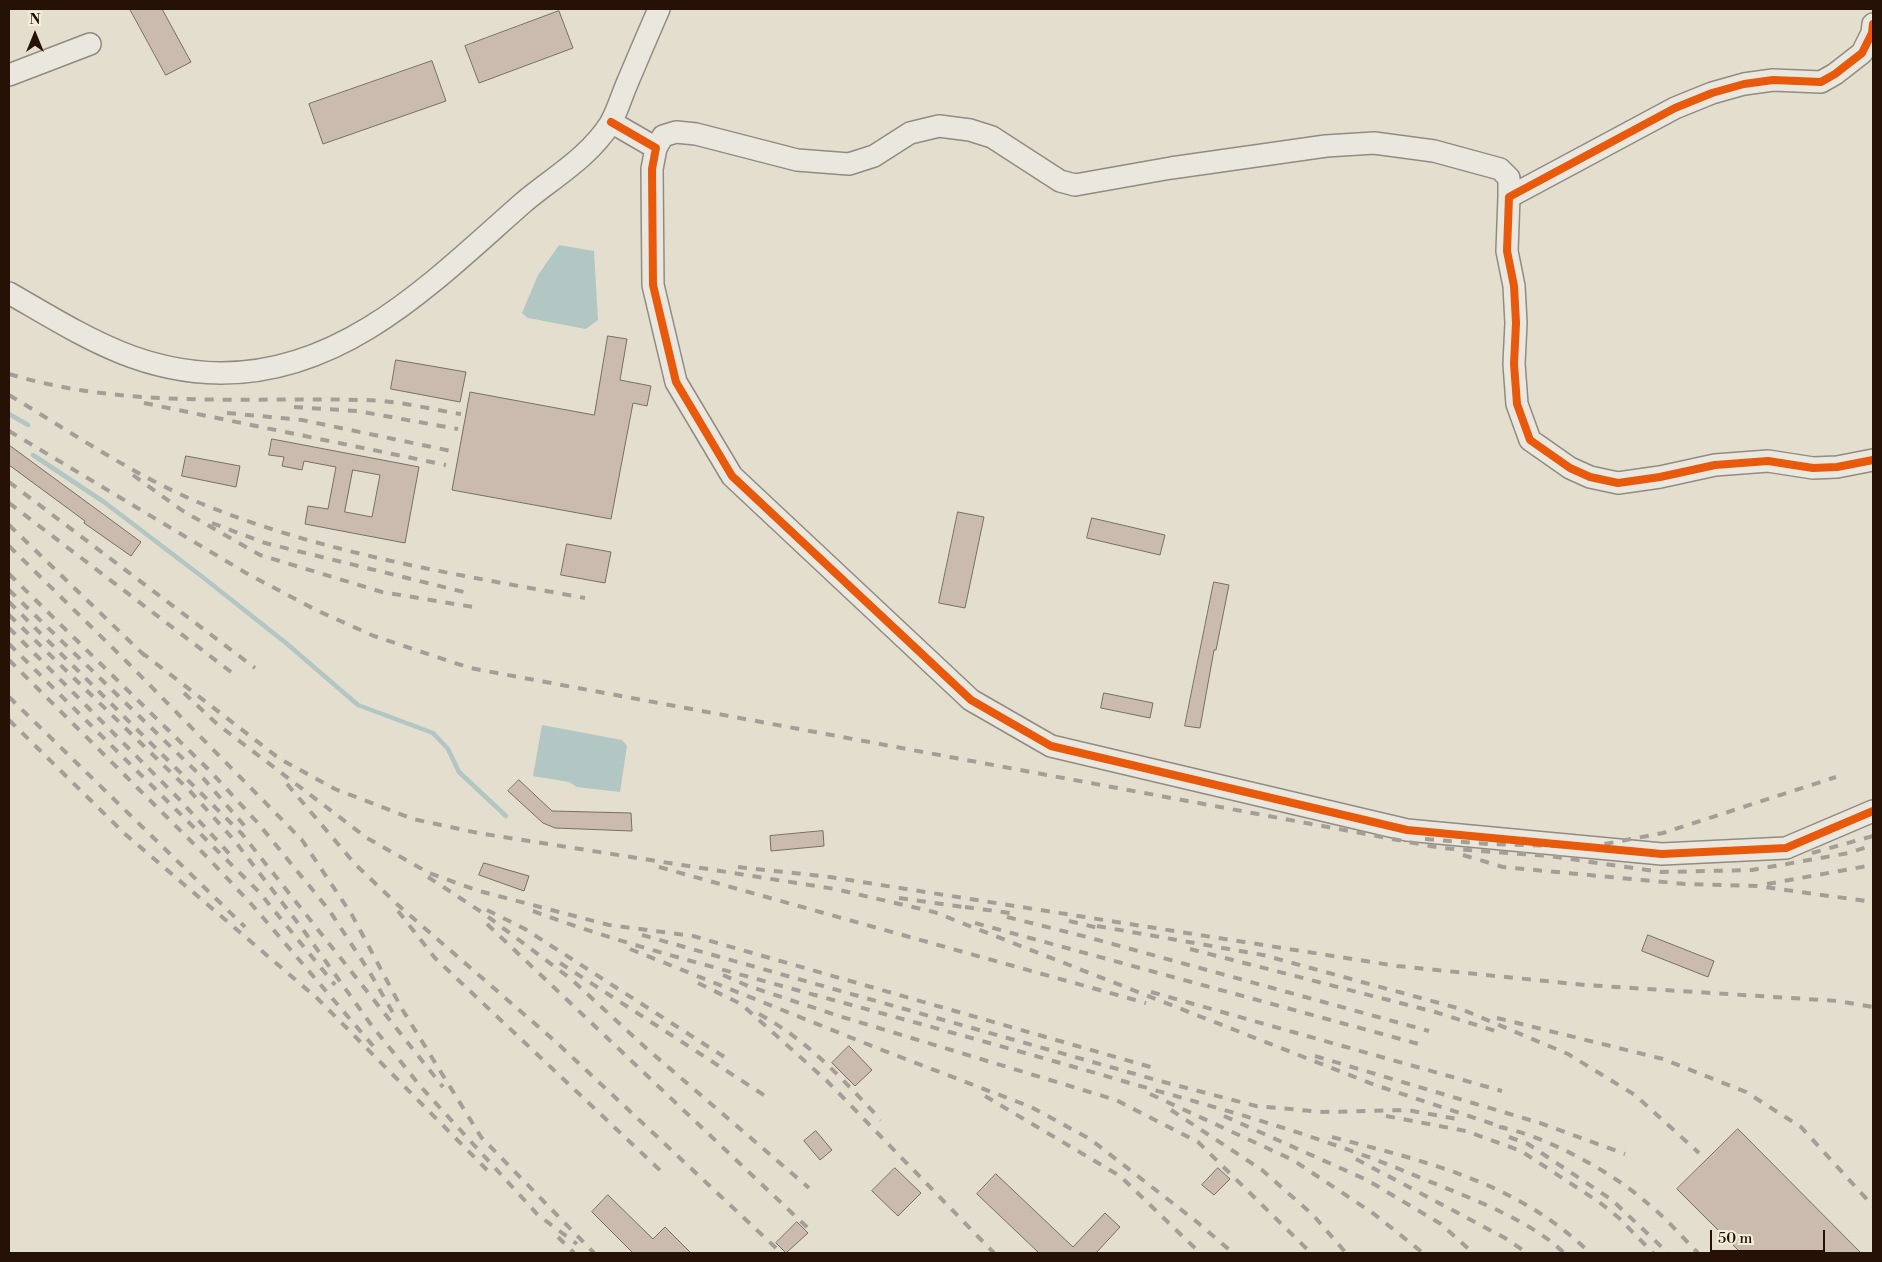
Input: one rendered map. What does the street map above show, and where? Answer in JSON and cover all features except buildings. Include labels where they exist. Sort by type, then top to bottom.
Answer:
[{"type":"street","points":[[9,293],[108,349],[147,363],[219,373],[259,372],[309,358],[362,335],[421,292],[527,200],[578,161],[596,142],[611,122],[658,9]]},
{"type":"street","points":[[1509,196],[1675,108],[1712,93],[1744,84],[1773,80],[1821,82],[1836,74],[1862,53],[1872,33],[1873,24]]},
{"type":"street","points":[[9,75],[90,44]]},
{"type":"street","points":[[611,122],[656,148]]},
{"type":"street","points":[[1873,460],[1837,467],[1813,468],[1768,462],[1714,464],[1660,477],[1618,483],[1590,477],[1570,468],[1530,440],[1517,404],[1514,364],[1516,323],[1514,286],[1507,251],[1509,178],[1500,169],[1434,151],[1374,143],[1326,146],[1171,168],[1076,185],[1060,181],[992,138],[970,130],[938,126],[910,133],[874,156],[849,164],[797,160],[696,134],[676,132],[663,136],[656,148],[652,169],[653,285],[676,382],[732,476],[971,700],[1051,746],[1407,830],[1662,854],[1786,848],[1873,811]]},
{"type":"shaded area","points":[[559,245],[594,251],[598,320],[586,329],[528,318],[522,313],[538,275]]},
{"type":"shaded area","points":[[542,725],[622,740],[627,746],[620,792],[577,787],[569,782],[533,776]]},
{"type":"waterway","points":[[9,414],[28,425]]},
{"type":"waterway","points":[[33,455],[104,502],[200,575],[286,643],[358,705],[433,733],[448,749],[459,772],[506,816]]},
{"type":"railway","points":[[9,374],[53,385],[140,397],[229,400],[375,400],[461,414]]},
{"type":"railway","points":[[9,395],[151,480],[200,503],[247,521],[294,536],[390,561],[585,598]]},
{"type":"railway","points":[[144,403],[446,465]]},
{"type":"railway","points":[[294,407],[357,411],[458,429]]},
{"type":"railway","points":[[227,413],[302,420],[451,451]]},
{"type":"railway","points":[[9,431],[246,573],[318,611],[374,636],[470,668],[1441,848],[1549,856],[1661,872],[1752,870],[1849,853],[1873,845]]},
{"type":"railway","points":[[133,475],[183,511],[260,555],[382,592],[473,607]]},
{"type":"railway","points":[[9,482],[255,668]]},
{"type":"railway","points":[[9,503],[235,675]]},
{"type":"railway","points":[[212,523],[265,543],[472,594]]},
{"type":"railway","points":[[9,525],[146,657]]},
{"type":"railway","points":[[9,546],[126,661],[302,840],[352,915],[402,1009],[481,1137],[594,1253]]},
{"type":"railway","points":[[9,574],[211,772],[257,822],[329,910],[369,971],[393,1013]]},
{"type":"railway","points":[[9,590],[203,778],[249,831]]},
{"type":"railway","points":[[9,602],[242,834],[443,1087]]},
{"type":"railway","points":[[9,615],[189,790],[234,840],[304,931],[372,1026],[421,1087],[538,1215],[577,1244]]},
{"type":"railway","points":[[9,628],[178,798],[235,860]]},
{"type":"railway","points":[[9,644],[259,892],[335,985]]},
{"type":"railway","points":[[141,652],[280,759],[335,789],[413,819],[478,833],[835,889],[934,912],[1375,1085],[1505,1128]]},
{"type":"railway","points":[[9,660],[210,860],[253,906],[374,1047]]},
{"type":"railway","points":[[184,693],[217,724],[367,838],[429,873],[479,891],[609,925],[693,936],[1154,1068]]},
{"type":"railway","points":[[9,697],[245,927]]},
{"type":"railway","points":[[9,720],[125,834],[318,999],[489,1172]]},
{"type":"railway","points":[[1425,839],[1488,844],[1589,847],[1663,833],[1836,777]]},
{"type":"railway","points":[[287,784],[355,864],[398,905],[556,1042],[776,1248]]},
{"type":"railway","points":[[1812,853],[1873,836]]},
{"type":"railway","points":[[1463,855],[1503,867],[1685,884],[1757,886],[1873,902]]},
{"type":"railway","points":[[1767,884],[1873,865]]},
{"type":"railway","points":[[659,867],[1146,1003]]},
{"type":"railway","points":[[738,867],[830,877],[1397,966],[1585,985],[1838,1001],[1873,1007]]},
{"type":"railway","points":[[428,877],[483,913],[571,979],[646,1048],[809,1188]]},
{"type":"railway","points":[[899,898],[970,908]]},
{"type":"railway","points":[[965,907],[1017,914]]},
{"type":"railway","points":[[487,910],[525,929],[729,1060]]},
{"type":"railway","points":[[398,911],[435,958],[664,1174]]},
{"type":"railway","points":[[533,911],[587,930],[698,963],[1038,1057],[1307,1135],[1491,1207],[1531,1228],[1564,1253]]},
{"type":"railway","points":[[1007,917],[1087,937],[1429,1031]]},
{"type":"railway","points":[[1069,921],[1103,929]]},
{"type":"railway","points":[[975,923],[1426,1046]]},
{"type":"railway","points":[[487,924],[811,1231]]},
{"type":"railway","points":[[1097,926],[1263,955],[1461,1009],[1568,1054],[1635,1095],[1699,1153]]},
{"type":"railway","points":[[642,935],[1160,1081],[1256,1106],[1323,1112],[1407,1110],[1463,1120]]},
{"type":"railway","points":[[630,949],[882,1050],[1031,1107],[1090,1139],[1197,1222],[1233,1253]]},
{"type":"railway","points":[[1190,949],[1435,1012],[1502,1033]]},
{"type":"railway","points":[[560,963],[770,1099]]},
{"type":"railway","points":[[723,975],[748,986],[839,1016],[1116,1100],[1198,1142],[1311,1253]]},
{"type":"railway","points":[[698,983],[741,1004],[827,1081],[994,1253]]},
{"type":"railway","points":[[1151,992],[1502,1091]]},
{"type":"railway","points":[[759,1014],[794,1036],[824,1062],[881,1120]]},
{"type":"railway","points":[[1497,1018],[1663,1059],[1746,1092],[1801,1127],[1873,1206]]},
{"type":"railway","points":[[1315,1056],[1540,1123],[1625,1154]]},
{"type":"railway","points":[[1150,1094],[1293,1160],[1374,1214],[1423,1253]]},
{"type":"railway","points":[[985,1096],[1120,1176],[1200,1253]]},
{"type":"railway","points":[[1171,1110],[1262,1170],[1313,1215],[1346,1253]]},
{"type":"railway","points":[[1224,1116],[1367,1180],[1441,1224],[1473,1253]]},
{"type":"railway","points":[[1386,1116],[1466,1131],[1521,1151],[1599,1202],[1619,1218],[1653,1253]]},
{"type":"railway","points":[[1499,1127],[1517,1131],[1556,1146],[1577,1156],[1615,1179],[1632,1190],[1653,1208],[1698,1253]]},
{"type":"railway","points":[[1332,1137],[1436,1166],[1501,1192],[1532,1208],[1562,1229],[1590,1253]]},
{"type":"railway","points":[[1509,1137],[1528,1144],[1612,1200],[1668,1253]]},
{"type":"railway","points":[[1356,1159],[1505,1238],[1527,1253]]},
{"type":"railway","points":[[558,1237],[574,1253]]},
{"type":"cycle path","points":[[1873,24],[1872,33],[1862,53],[1835,74],[1821,82],[1773,80],[1744,84],[1712,93],[1675,108],[1509,197],[1507,251],[1514,286],[1516,323],[1514,364],[1517,404],[1530,440],[1570,468],[1590,477],[1618,483],[1660,477],[1715,465],[1768,461],[1813,468],[1837,467],[1873,460]]},
{"type":"cycle path","points":[[611,122],[656,148],[652,169],[653,285],[676,382],[732,476],[971,700],[1051,746],[1407,830],[1662,854],[1786,848],[1873,811]]}]
